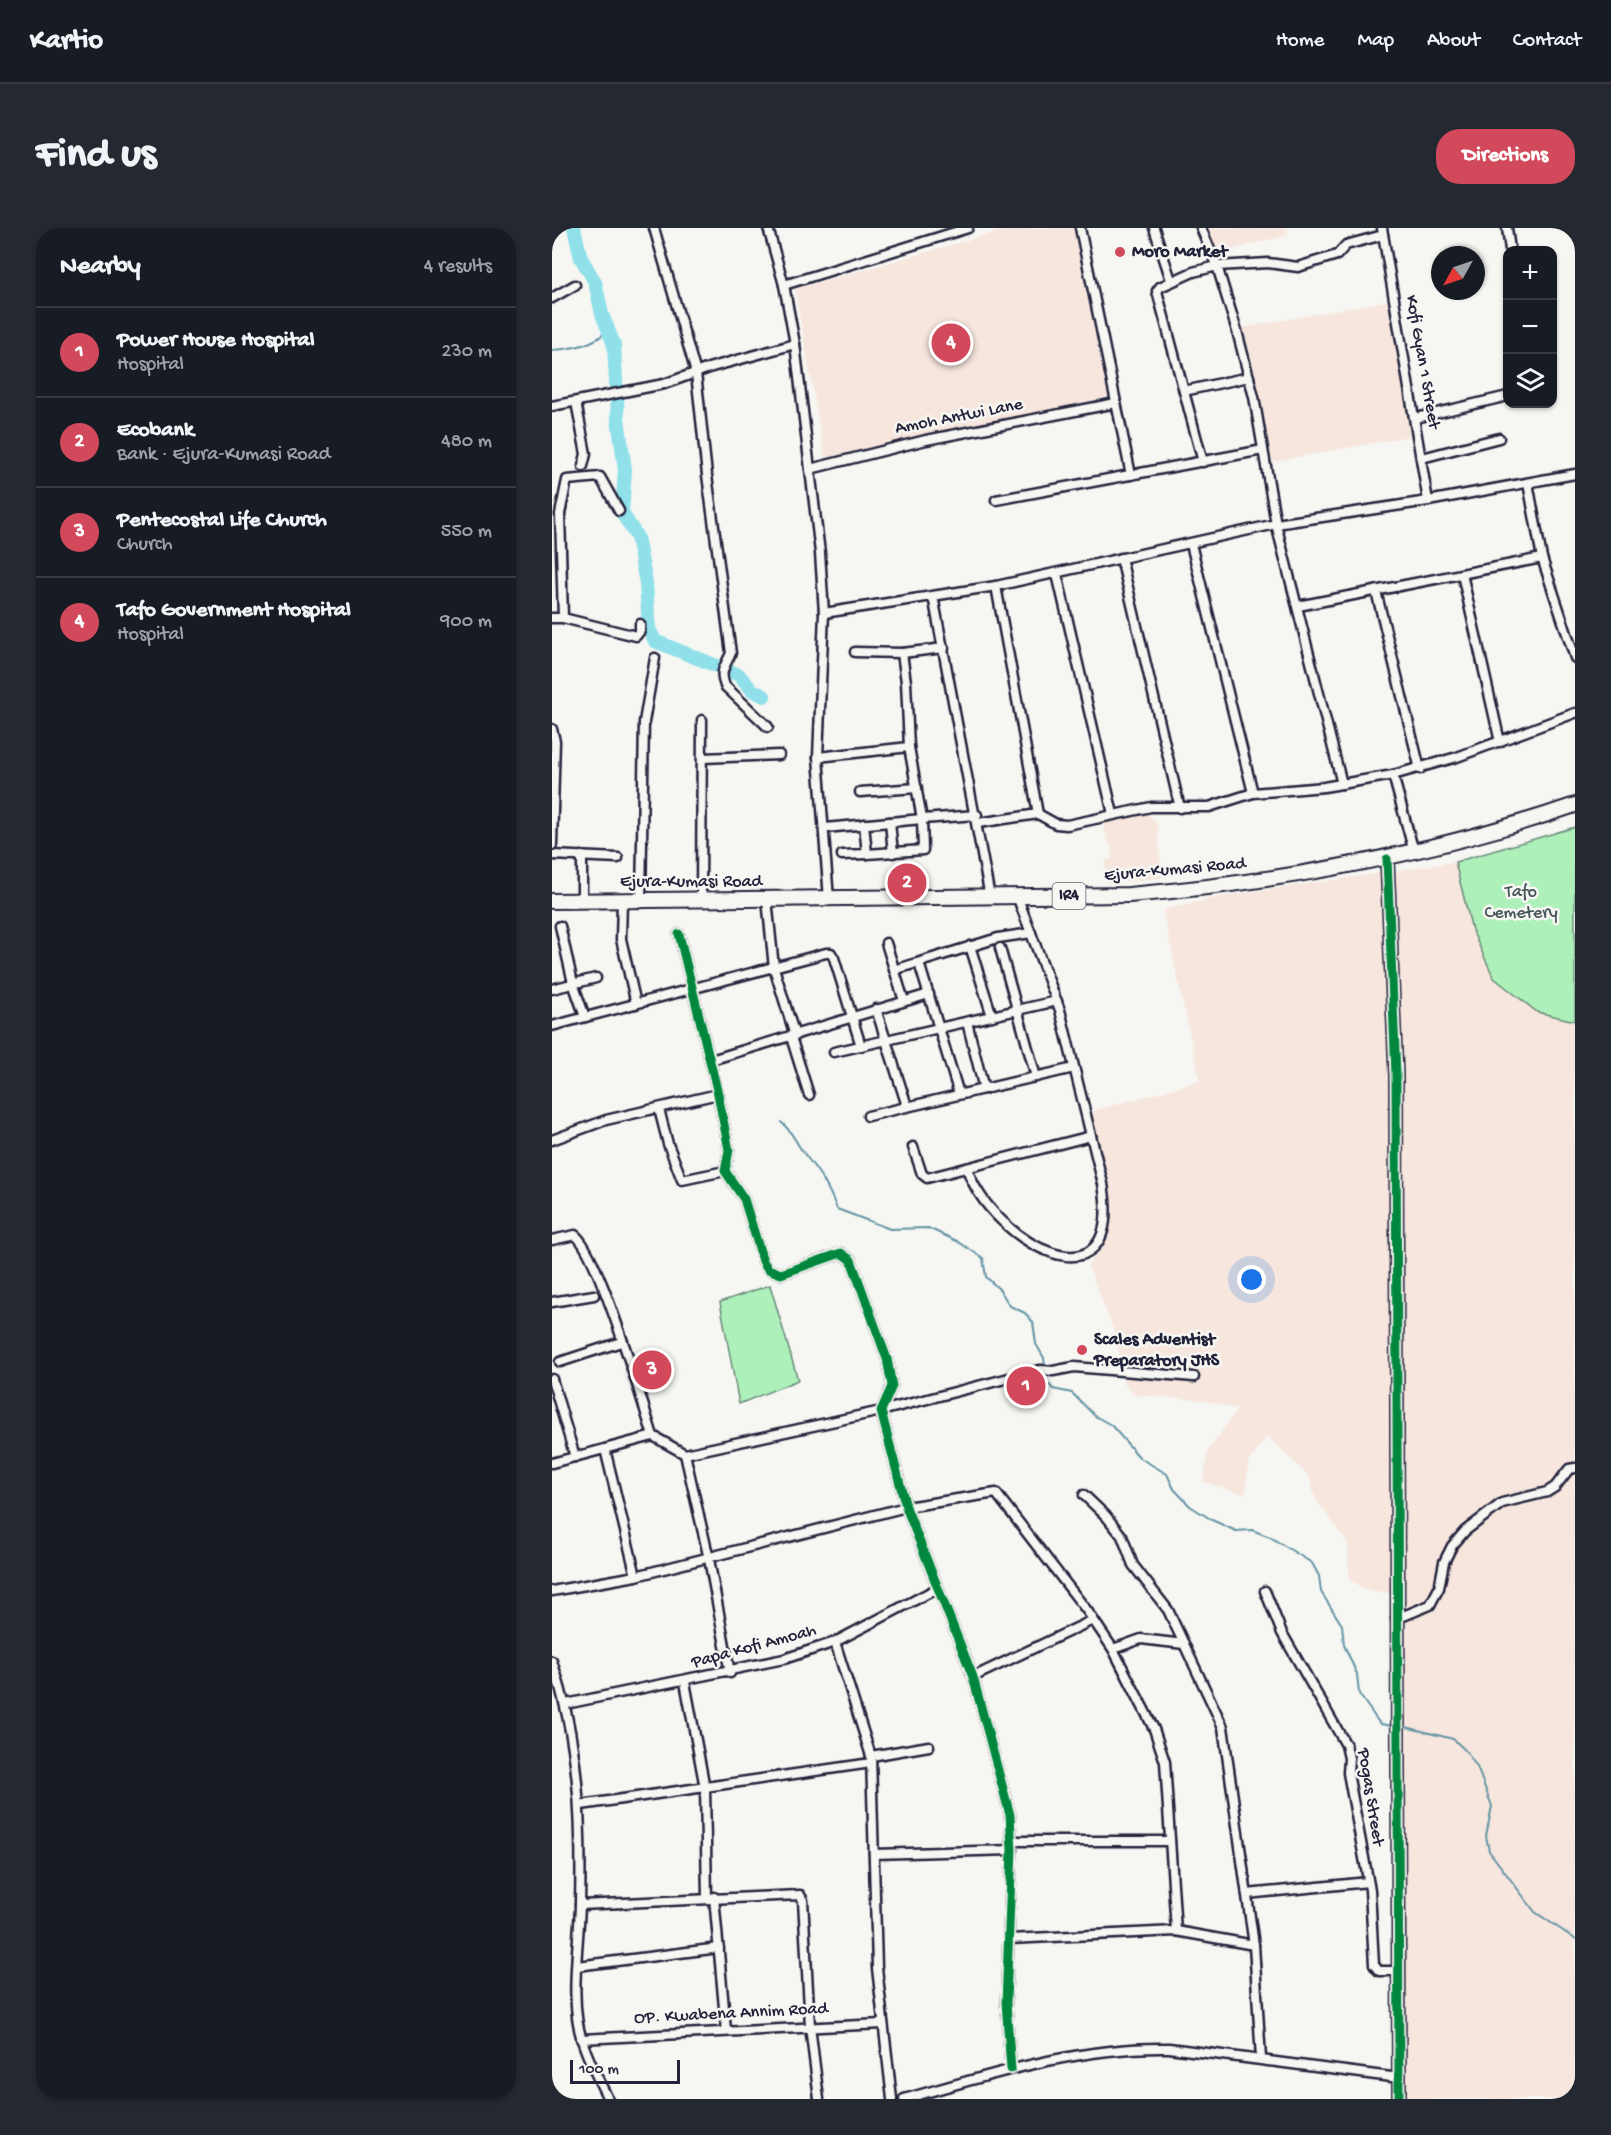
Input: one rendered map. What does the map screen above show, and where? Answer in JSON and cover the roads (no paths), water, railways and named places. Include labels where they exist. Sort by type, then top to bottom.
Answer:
[{"type":"main road","name":"Ejura-Kumasi Road","points":[[552,901],[1017,897],[1129,895],[1174,891],[1287,877],[1387,859],[1575,805]]},
{"type":"street","points":[[654,228],[696,373],[731,653],[723,667],[725,686],[768,727]]},
{"type":"street","points":[[768,228],[784,285],[795,344],[824,613],[818,757],[829,899]]},
{"type":"street","points":[[784,285],[968,228]]},
{"type":"street","points":[[1080,228],[1131,475]]},
{"type":"street","points":[[1154,228],[1171,280]]},
{"type":"street","points":[[1201,228],[1217,266],[1249,377],[1276,524],[1342,784]]},
{"type":"street","points":[[1507,228],[1509,246]]},
{"type":"street","points":[[1203,462],[1157,291],[1171,280],[1217,266],[1268,263],[1298,267],[1337,255],[1346,245],[1382,232]]},
{"type":"street","name":"Kofi Gyan 1 Street","points":[[1382,232],[1416,418],[1428,501]]},
{"type":"street","points":[[552,298],[575,285]]},
{"type":"street","points":[[552,406],[664,384],[795,344]]},
{"type":"street","points":[[1184,392],[1249,377]]},
{"type":"street","points":[[1416,418],[1503,397]]},
{"type":"street","points":[[576,402],[586,454],[584,466]]},
{"type":"street","name":"Amoh Antwi Lane","points":[[810,469],[926,440],[1116,403]]},
{"type":"street","points":[[1422,458],[1499,438]]},
{"type":"street","points":[[996,500],[1263,450]]},
{"type":"street","points":[[824,613],[1057,574],[1276,524],[1428,501],[1575,474]]},
{"type":"street","points":[[563,618],[564,594],[556,534],[568,478],[600,477],[619,510]]},
{"type":"street","points":[[1528,483],[1542,558],[1575,658]]},
{"type":"street","points":[[1191,544],[1253,793]]},
{"type":"street","points":[[1121,558],[1180,808]]},
{"type":"street","points":[[1298,606],[1542,558]]},
{"type":"street","points":[[1057,574],[1113,814]]},
{"type":"street","points":[[1462,574],[1500,742]]},
{"type":"street","points":[[996,586],[1038,814]]},
{"type":"street","points":[[1376,591],[1420,769]]},
{"type":"street","points":[[933,596],[990,897]]},
{"type":"street","points":[[552,618],[563,618],[636,636],[640,632],[640,624]]},
{"type":"street","points":[[855,652],[902,653],[944,648]]},
{"type":"street","points":[[842,855],[923,850],[922,819],[909,747],[906,682],[902,653]]},
{"type":"street","points":[[641,901],[644,722],[655,658]]},
{"type":"street","points":[[825,828],[922,819],[977,819],[1038,814],[1056,824],[1067,825],[1151,807],[1209,807],[1253,793],[1342,784],[1420,769],[1575,713]]},
{"type":"street","points":[[701,900],[702,720]]},
{"type":"street","points":[[552,729],[555,741],[552,845]]},
{"type":"street","points":[[818,757],[909,747]]},
{"type":"street","points":[[702,758],[779,755]]},
{"type":"street","points":[[1393,775],[1414,852]]},
{"type":"street","points":[[860,792],[916,788]]},
{"type":"street","points":[[890,822],[893,853]]},
{"type":"street","points":[[864,824],[867,854]]},
{"type":"street","points":[[552,855],[618,858]]},
{"type":"street","points":[[582,856],[582,901]]},
{"type":"street","points":[[1387,859],[1395,1075],[1399,2099]]},
{"type":"street","points":[[967,1168],[974,1188],[990,1210],[1019,1237],[1050,1253],[1075,1255],[1090,1252],[1101,1237],[1107,1210],[1091,1136],[1057,1002],[1017,897]]},
{"type":"street","points":[[766,899],[774,968],[809,1095]]},
{"type":"street","points":[[622,901],[621,939],[636,1004]]},
{"type":"street","points":[[560,926],[573,983],[585,1017]]},
{"type":"street","points":[[894,970],[970,946],[1031,933]]},
{"type":"street","points":[[679,934],[711,1060],[729,1150],[725,1171],[744,1198],[763,1261],[768,1269],[781,1274],[841,1253],[846,1254],[851,1260],[887,1359],[892,1382],[891,1391],[881,1411],[906,1507],[973,1677],[1010,1815],[1012,1845],[1006,2003],[1011,2069]]},
{"type":"street","points":[[886,943],[904,1001]]},
{"type":"street","points":[[970,946],[992,1016]]},
{"type":"street","points":[[999,948],[1036,1077]]},
{"type":"street","points":[[552,1026],[831,953],[861,1046]]},
{"type":"street","points":[[919,963],[959,1094]]},
{"type":"street","points":[[552,989],[596,978]]},
{"type":"street","points":[[711,1060],[929,994]]},
{"type":"street","points":[[834,1053],[1057,1002]]},
{"type":"street","points":[[876,1009],[907,1106]]},
{"type":"street","points":[[967,1022],[984,1089]]},
{"type":"street","points":[[868,1116],[1074,1068]]},
{"type":"street","points":[[552,1140],[606,1120],[718,1094]]},
{"type":"street","points":[[659,1109],[668,1144],[682,1180],[725,1171]]},
{"type":"street","points":[[913,1146],[922,1174],[927,1178],[1091,1136]]},
{"type":"street","points":[[552,1240],[575,1235],[584,1244],[599,1277],[653,1436],[685,1454],[881,1411],[1040,1370],[1053,1371],[1074,1367],[1194,1377]]},
{"type":"street","points":[[552,1302],[594,1295]]},
{"type":"street","points":[[560,1362],[621,1342]]},
{"type":"street","points":[[552,1379],[574,1457]]},
{"type":"street","points":[[552,1463],[653,1436]]},
{"type":"street","points":[[605,1449],[636,1576]]},
{"type":"street","points":[[685,1454],[710,1559],[730,1673]]},
{"type":"street","points":[[1396,1619],[1430,1605],[1439,1587],[1444,1562],[1465,1530],[1502,1503],[1547,1492],[1555,1487],[1569,1469],[1575,1468]]},
{"type":"street","points":[[552,1591],[636,1576],[710,1559],[906,1507],[996,1493],[1093,1620],[1113,1649],[1146,1710],[1164,1762],[1176,1931]]},
{"type":"street","points":[[1083,1495],[1106,1516],[1122,1536],[1133,1565],[1168,1611],[1223,1727],[1254,1945],[1261,2060]]},
{"type":"street","name":"Papa Kofi Amoah","points":[[566,1704],[730,1673],[784,1659],[835,1642],[938,1588]]},
{"type":"street","name":"Pogas Street","points":[[1265,1591],[1282,1633],[1346,1745],[1352,1794],[1368,1882],[1374,1965],[1379,1971],[1398,1971]]},
{"type":"street","points":[[973,1677],[1093,1620]]},
{"type":"street","points":[[1113,1649],[1141,1639],[1184,1644]]},
{"type":"street","points":[[835,1642],[871,1760],[877,1968],[892,2099]]},
{"type":"street","points":[[552,1661],[566,1704],[581,1805],[576,1985],[581,2039],[608,2099]]},
{"type":"street","points":[[685,1682],[705,1788],[711,1898],[719,1948],[726,2030]]},
{"type":"street","points":[[581,1805],[705,1788],[871,1760],[929,1746]]},
{"type":"street","points":[[874,1854],[1012,1845],[1170,1841]]},
{"type":"street","points":[[1247,1894],[1368,1882]]},
{"type":"street","points":[[580,1905],[800,1895],[803,1900],[810,2026],[819,2099]]},
{"type":"street","points":[[1010,1939],[1176,1931],[1254,1945]]},
{"type":"street","points":[[577,1966],[719,1948]]},
{"type":"street","name":"OP. Kwabena Annim Road","points":[[581,2039],[882,2024]]},
{"type":"street","points":[[904,2099],[1011,2069],[1142,2047],[1169,2048],[1399,2078]]},
{"type":"waterway","points":[[574,228],[581,258],[595,282],[602,314],[614,345],[618,418],[625,470],[622,513],[637,537],[646,583],[649,629],[655,641],[739,675],[752,690],[764,696]]},
{"type":"waterway","points":[[552,350],[583,345],[608,330]]},
{"type":"waterway","points":[[781,1122],[820,1175],[837,1209],[890,1229],[928,1228],[957,1241],[983,1258],[986,1277],[1000,1290],[1010,1306],[1025,1313],[1033,1322],[1036,1344],[1044,1358],[1045,1367]]},
{"type":"waterway","points":[[1045,1373],[1046,1381],[1053,1389],[1072,1393],[1095,1416],[1111,1425],[1140,1458],[1167,1474],[1174,1489],[1190,1506],[1236,1531],[1252,1530],[1270,1537],[1312,1563],[1319,1576],[1321,1592],[1342,1625],[1344,1645],[1357,1674],[1359,1694],[1380,1724],[1393,1726]]},
{"type":"waterway","points":[[1402,1726],[1453,1739],[1465,1750],[1477,1767],[1492,1806],[1486,1836],[1489,1851],[1535,1912],[1575,1939]]},
{"type":"place","name":"Moro Market","points":[[1120,252]]},
{"type":"place","name":"Tafo Government Hospital","points":[[951,343]]},
{"type":"place","name":"Ecobank","points":[[907,883]]},
{"type":"place","name":"Scales Adventist Preparatory JHS","points":[[1082,1350]]},
{"type":"place","name":"Pentecostal Life Church","points":[[652,1370]]},
{"type":"place","name":"Power House Hospital","points":[[1026,1386]]},
{"type":"park label","name":"Tafo Cemetery","points":[[1521,902]]}]
